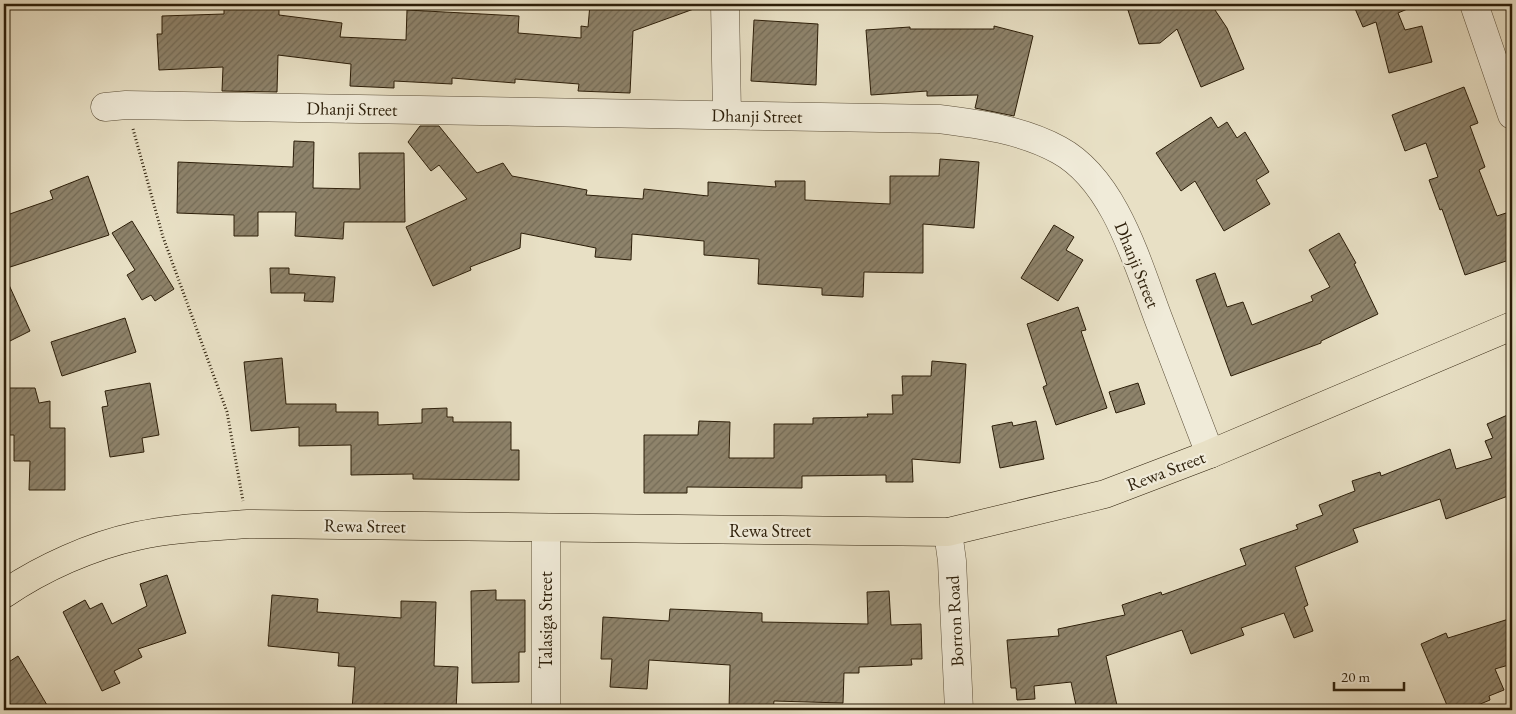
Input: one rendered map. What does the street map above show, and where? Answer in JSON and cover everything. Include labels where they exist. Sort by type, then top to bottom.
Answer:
[{"type":"main road","name":"Rewa Street","points":[[4,594],[23,581],[106,544],[138,536],[248,524],[546,529],[948,532],[1105,494],[1210,454],[1512,326]]},
{"type":"street","points":[[725,4],[727,116]]},
{"type":"street","points":[[1474,4],[1512,115]]},
{"type":"street","name":"Dhanji Street","points":[[115,106],[939,119],[977,124],[1023,134],[1060,150],[1094,178],[1121,221],[1210,454]]},
{"type":"street","name":"Talasiga Street","points":[[546,529],[546,710]]},
{"type":"street","name":"Borron Road","points":[[948,532],[952,560],[959,710]]},
{"type":"path","points":[[115,106],[227,412],[248,524]]},
{"type":"building","points":[[224,4],[279,4],[279,15],[342,23],[340,37],[406,40],[407,10],[519,16],[518,33],[581,38],[581,26],[588,27],[590,4],[702,4],[702,6],[633,31],[630,93],[578,91],[579,84],[515,79],[515,83],[452,78],[452,84],[394,81],[394,88],[350,86],[351,64],[278,55],[277,92],[222,91],[223,67],[159,70],[157,34],[162,34],[162,16],[224,14]]},
{"type":"building","points":[[1126,4],[1211,4],[1227,28],[1244,69],[1201,87],[1177,29],[1160,43],[1139,44]]},
{"type":"building","points":[[1353,4],[1419,4],[1398,13],[1405,30],[1422,26],[1432,62],[1389,73],[1376,22],[1363,27]]},
{"type":"building","points":[[754,20],[818,24],[816,85],[751,81]]},
{"type":"building","points":[[994,26],[1033,36],[1014,116],[975,108],[978,95],[927,96],[927,91],[871,95],[866,30],[910,27],[910,29],[994,29]]},
{"type":"building","points":[[1464,87],[1478,123],[1470,126],[1485,167],[1479,170],[1497,216],[1512,211],[1512,259],[1465,275],[1442,209],[1440,210],[1429,180],[1438,177],[1426,143],[1405,151],[1392,115]]},
{"type":"building","points":[[1211,117],[1218,128],[1227,122],[1237,138],[1245,132],[1269,172],[1256,180],[1270,204],[1224,231],[1195,181],[1181,191],[1156,153]]},
{"type":"building","points":[[420,126],[439,126],[477,173],[503,163],[512,176],[587,190],[586,195],[643,199],[644,189],[708,196],[708,182],[776,187],[775,181],[805,181],[805,200],[890,204],[890,176],[939,176],[940,159],[979,162],[974,228],[923,224],[923,273],[864,272],[863,297],[822,295],[822,288],[758,284],[759,259],[704,255],[704,241],[632,234],[631,260],[595,257],[596,248],[521,233],[520,248],[470,267],[471,270],[433,286],[406,227],[467,199],[439,165],[431,171],[408,142]]},
{"type":"building","points":[[294,141],[314,142],[313,188],[360,189],[359,153],[404,153],[405,222],[344,222],[343,239],[295,236],[296,212],[258,212],[258,236],[234,236],[234,215],[177,213],[178,162],[293,167]]},
{"type":"building","points":[[88,176],[109,235],[4,269],[4,216],[53,199],[50,191]]},
{"type":"building","points":[[132,221],[174,289],[155,301],[151,295],[142,300],[127,275],[135,270],[112,233]]},
{"type":"building","points":[[1054,225],[1074,237],[1066,250],[1083,260],[1058,301],[1021,278]]},
{"type":"building","points":[[1339,233],[1356,263],[1354,264],[1378,314],[1321,341],[1321,343],[1231,376],[1196,280],[1215,273],[1227,307],[1243,302],[1252,325],[1313,301],[1311,296],[1330,287],[1309,250]]},
{"type":"building","points":[[270,268],[289,268],[289,274],[335,277],[333,302],[304,301],[305,293],[271,293]]},
{"type":"building","points":[[4,274],[30,331],[4,344]]},
{"type":"building","points":[[1078,307],[1086,330],[1081,331],[1107,408],[1056,425],[1043,387],[1047,385],[1027,324]]},
{"type":"building","points":[[125,318],[136,352],[62,376],[51,342]]},
{"type":"building","points":[[282,358],[286,404],[336,404],[336,412],[378,412],[378,425],[422,423],[422,409],[447,408],[447,417],[453,417],[453,422],[511,422],[511,450],[519,450],[519,480],[413,479],[413,474],[351,475],[351,445],[299,446],[299,427],[251,431],[244,362]]},
{"type":"building","points":[[932,361],[966,364],[960,463],[912,459],[913,482],[886,482],[886,475],[802,476],[802,488],[687,487],[687,493],[644,493],[644,435],[698,435],[699,421],[730,422],[729,458],[774,458],[774,424],[813,424],[813,418],[868,417],[867,414],[893,414],[892,395],[903,395],[902,376],[931,376]]},
{"type":"building","points":[[150,383],[159,435],[142,438],[144,452],[110,457],[102,407],[108,406],[105,391]]},
{"type":"building","points":[[1138,383],[1145,404],[1116,413],[1109,392]]},
{"type":"building","points":[[9,388],[35,388],[39,403],[50,401],[50,428],[65,428],[65,490],[29,490],[30,461],[14,461],[14,435],[9,435]]},
{"type":"building","points":[[1512,413],[1512,505],[1508,496],[1446,519],[1440,499],[1353,529],[1358,542],[1295,567],[1308,605],[1304,607],[1313,631],[1294,638],[1284,613],[1241,628],[1244,635],[1191,654],[1182,630],[1106,656],[1118,710],[1077,710],[1071,682],[1034,686],[1035,699],[1017,700],[1016,688],[1011,688],[1007,640],[1059,636],[1058,629],[1125,615],[1122,605],[1161,592],[1162,595],[1246,565],[1240,549],[1298,529],[1296,525],[1323,515],[1319,505],[1355,491],[1352,481],[1380,472],[1381,476],[1450,449],[1456,469],[1492,458],[1485,441],[1493,438],[1487,424]]},
{"type":"building","points":[[1036,421],[1044,459],[1000,468],[992,426],[1012,422],[1013,426]]},
{"type":"building","points":[[167,575],[186,633],[138,649],[142,657],[114,671],[120,683],[102,691],[63,612],[85,600],[90,609],[102,603],[112,624],[147,606],[140,584]]},
{"type":"building","points":[[496,590],[496,600],[525,600],[525,652],[519,652],[519,682],[472,683],[471,591]]},
{"type":"building","points":[[889,591],[891,625],[921,624],[922,659],[911,659],[912,665],[859,667],[859,673],[844,673],[843,703],[774,701],[773,710],[729,710],[730,665],[649,660],[647,689],[610,687],[612,659],[601,659],[603,617],[669,621],[670,609],[762,613],[762,622],[868,624],[867,592]]},
{"type":"building","points":[[272,595],[318,599],[317,612],[401,618],[401,601],[436,602],[434,666],[458,667],[456,710],[427,710],[428,705],[384,704],[383,710],[352,710],[355,667],[338,666],[339,653],[268,646]]},
{"type":"building","points":[[1512,618],[1512,664],[1495,669],[1504,690],[1489,696],[1490,700],[1466,710],[1449,710],[1421,644],[1446,633],[1448,638]]},
{"type":"building","points":[[18,656],[47,705],[37,710],[14,710],[4,694],[4,665]]}]
